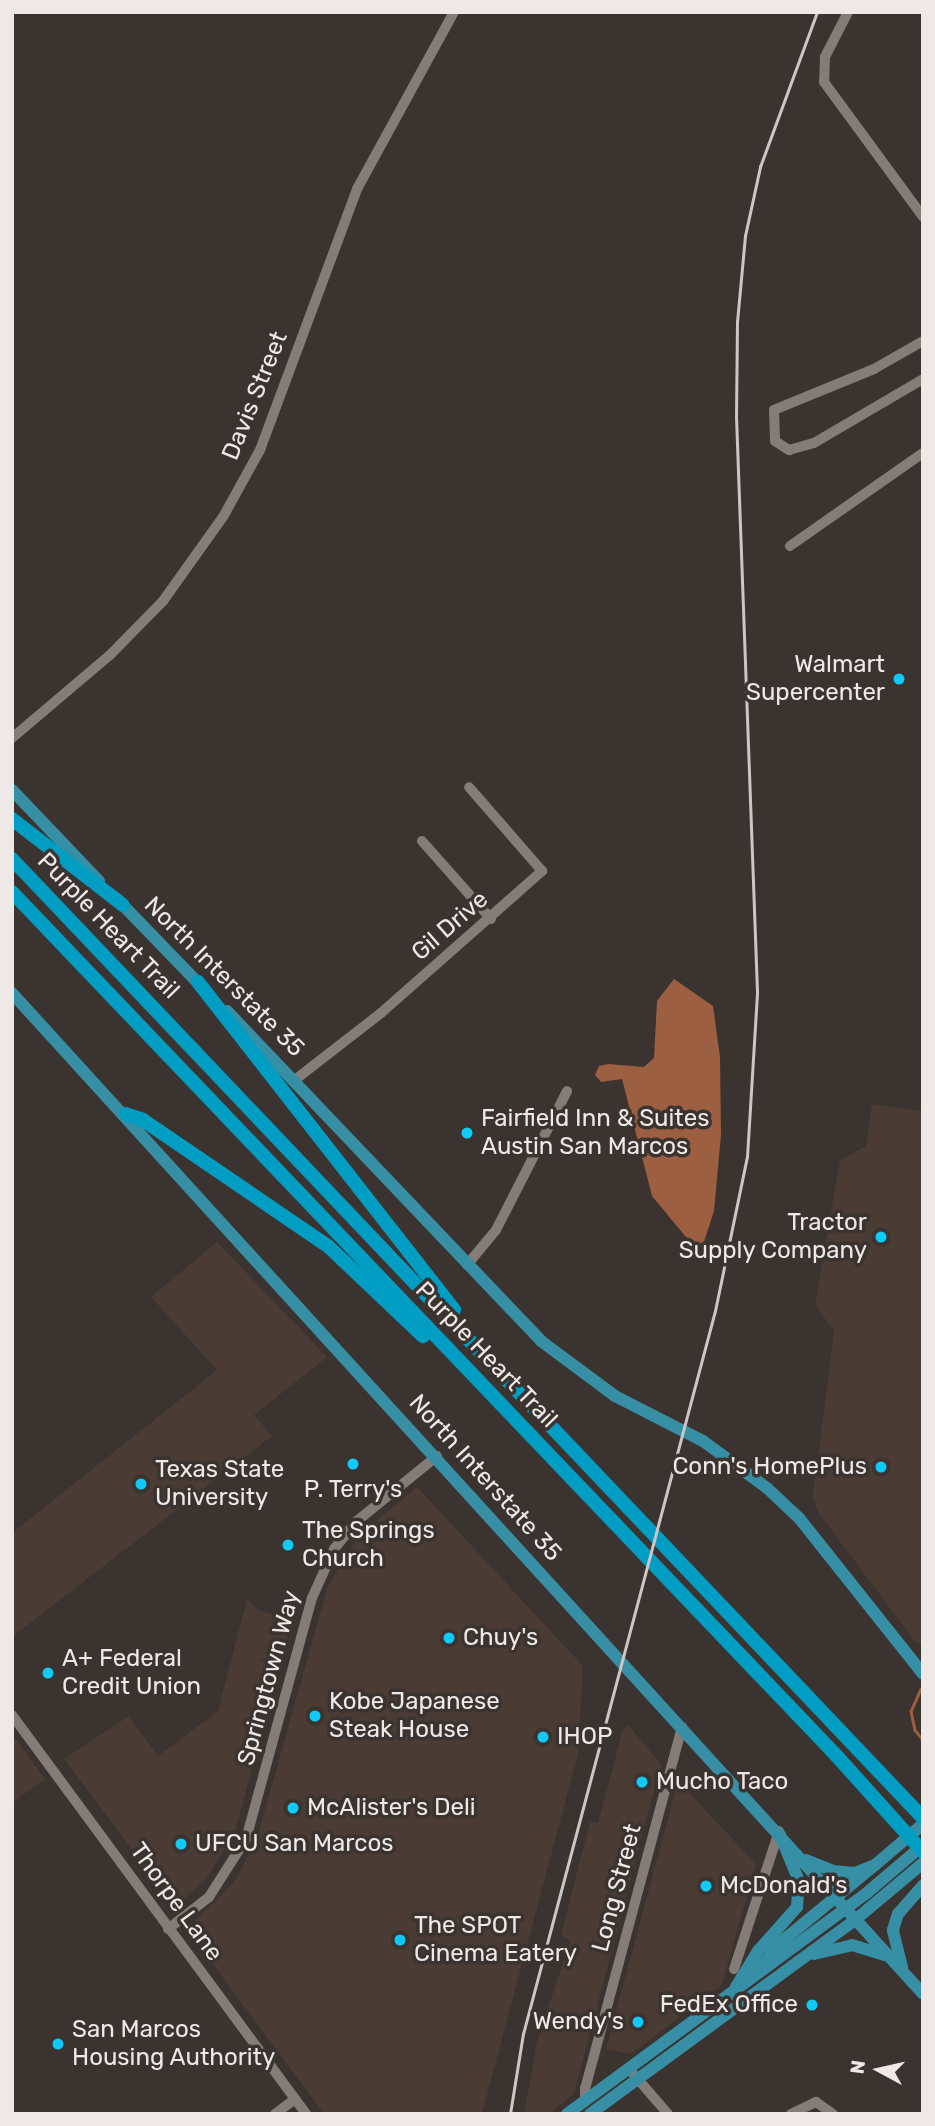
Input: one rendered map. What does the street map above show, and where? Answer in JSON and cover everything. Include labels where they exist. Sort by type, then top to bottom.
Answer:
[{"type":"highway","points":[[12,819],[123,905]]},
{"type":"highway","name":"Purple Heart Trail","points":[[12,859],[678,1557],[923,1818]]},
{"type":"highway","name":"Purple Heart Trail","points":[[12,892],[673,1584],[923,1852]]},
{"type":"highway","points":[[198,982],[485,1354]]},
{"type":"highway","points":[[126,1114],[143,1120],[328,1246],[512,1416]]},
{"type":"main road","name":"North Interstate 35","points":[[12,790],[296,1079],[467,1265],[569,1363],[615,1396],[702,1441],[767,1488],[799,1518],[921,1670]]},
{"type":"main road","name":"North Interstate 35","points":[[12,993],[126,1114],[779,1831],[845,1909],[923,1994]]},
{"type":"main road","points":[[675,2052],[690,2032],[735,1998],[758,1973],[779,1943],[923,1824]]},
{"type":"main road","points":[[734,1991],[758,1951],[797,1908],[799,1881],[779,1831]]},
{"type":"main road","points":[[590,2114],[633,2074],[734,1991],[845,1909],[923,1845]]},
{"type":"main road","points":[[803,1858],[843,1873],[875,1866]]},
{"type":"main road","points":[[567,2114],[585,2101],[675,2052],[855,1920],[923,1863]]},
{"type":"main road","points":[[903,1970],[892,1930],[898,1914],[923,1885]]},
{"type":"main road","points":[[803,1957],[852,1945],[894,1960]]},
{"type":"street","name":"Davis Street","points":[[12,738],[110,655],[163,601],[223,517],[260,450],[357,189],[454,12]]},
{"type":"street","points":[[848,12],[825,57],[824,82],[923,218]]},
{"type":"street","points":[[923,341],[874,369],[774,410],[775,441],[789,450],[814,443],[923,379]]},
{"type":"street","points":[[790,546],[923,453]]},
{"type":"street","name":"Gil Drive","points":[[296,1079],[491,919],[542,871],[469,787]]},
{"type":"street","points":[[422,841],[491,919]]},
{"type":"street","points":[[467,1265],[496,1230],[566,1091]]},
{"type":"street","name":"Springtown Way","points":[[169,1929],[209,1897],[246,1839],[312,1598],[329,1558],[357,1521],[437,1457]]},
{"type":"street","name":"Thorpe Lane","points":[[12,1715],[306,2114]]},
{"type":"street","name":"Long Street","points":[[585,2101],[584,2089],[682,1727]]},
{"type":"street","points":[[734,1969],[779,1831]]},
{"type":"street","points":[[633,2074],[668,2114]]},
{"type":"street","points":[[275,2114],[295,2099]]},
{"type":"street","points":[[791,2114],[816,2102],[833,2114]]},
{"type":"shaded area","points":[[674,979],[713,1006],[720,1057],[721,1135],[714,1211],[700,1254],[652,1196],[622,1079],[601,1082],[595,1075],[599,1066],[608,1064],[644,1067],[654,1058],[657,1001]]},
{"type":"shaded area","points":[[872,1104],[923,1111],[923,1645],[916,1643],[818,1512],[813,1496],[834,1331],[815,1305],[840,1160],[866,1146]]},
{"type":"shaded area","name":"Texas State University","points":[[217,1242],[327,1357],[254,1415],[272,1436],[12,1637],[12,1533],[217,1370],[151,1297]]},
{"type":"shaded area","points":[[417,1487],[583,1666],[578,1754],[482,2114],[324,2114],[187,1929],[234,1882],[256,1841],[328,1586],[359,1535]]},
{"type":"shaded area","points":[[247,1599],[259,1611],[292,1619],[235,1832],[207,1878],[175,1907],[64,1759],[129,1716],[158,1756],[218,1711]]},
{"type":"shaded area","points":[[629,1726],[661,1764],[574,2094],[548,2114],[524,2114],[537,2042],[570,1941],[561,1935],[590,1822],[598,1823],[623,1729]]},
{"type":"shaded area","points":[[12,1734],[45,1779],[12,1803]]},
{"type":"shaded area","points":[[678,1781],[756,1864],[722,1985],[631,2054],[606,2049]]},
{"type":"waterway","points":[[921,1689],[911,1711],[915,1730],[923,1740]]},
{"type":"railway","points":[[510,2114],[523,2034],[715,1311],[747,1157],[757,992],[736,417],[737,322],[745,236],[760,167],[817,12]]},
{"type":"place","name":"Walmart Supercenter","points":[[899,679]]},
{"type":"place","name":"Fairfield Inn & Suites Austin San Marcos","points":[[467,1133]]},
{"type":"place","name":"Tractor Supply Company","points":[[881,1237]]},
{"type":"place","name":"P. Terry's","points":[[353,1464]]},
{"type":"place","name":"Conn's HomePlus","points":[[881,1467]]},
{"type":"place","name":"Texas State University","points":[[141,1484]]},
{"type":"place","name":"The Springs Church","points":[[288,1545]]},
{"type":"place","name":"Chuy's","points":[[449,1638]]},
{"type":"place","name":"A+ Federal Credit Union","points":[[48,1673]]},
{"type":"place","name":"Kobe Japanese Steak House","points":[[315,1716]]},
{"type":"place","name":"IHOP","points":[[543,1737]]},
{"type":"place","name":"Mucho Taco","points":[[642,1782]]},
{"type":"place","name":"McAlister's Deli","points":[[293,1808]]},
{"type":"place","name":"UFCU San Marcos","points":[[181,1844]]},
{"type":"place","name":"McDonald's","points":[[706,1886]]},
{"type":"place","name":"The SPOT Cinema Eatery","points":[[400,1940]]},
{"type":"place","name":"FedEx Office","points":[[812,2005]]},
{"type":"place","name":"Wendy's","points":[[638,2022]]},
{"type":"place","name":"San Marcos Housing Authority","points":[[58,2044]]}]
